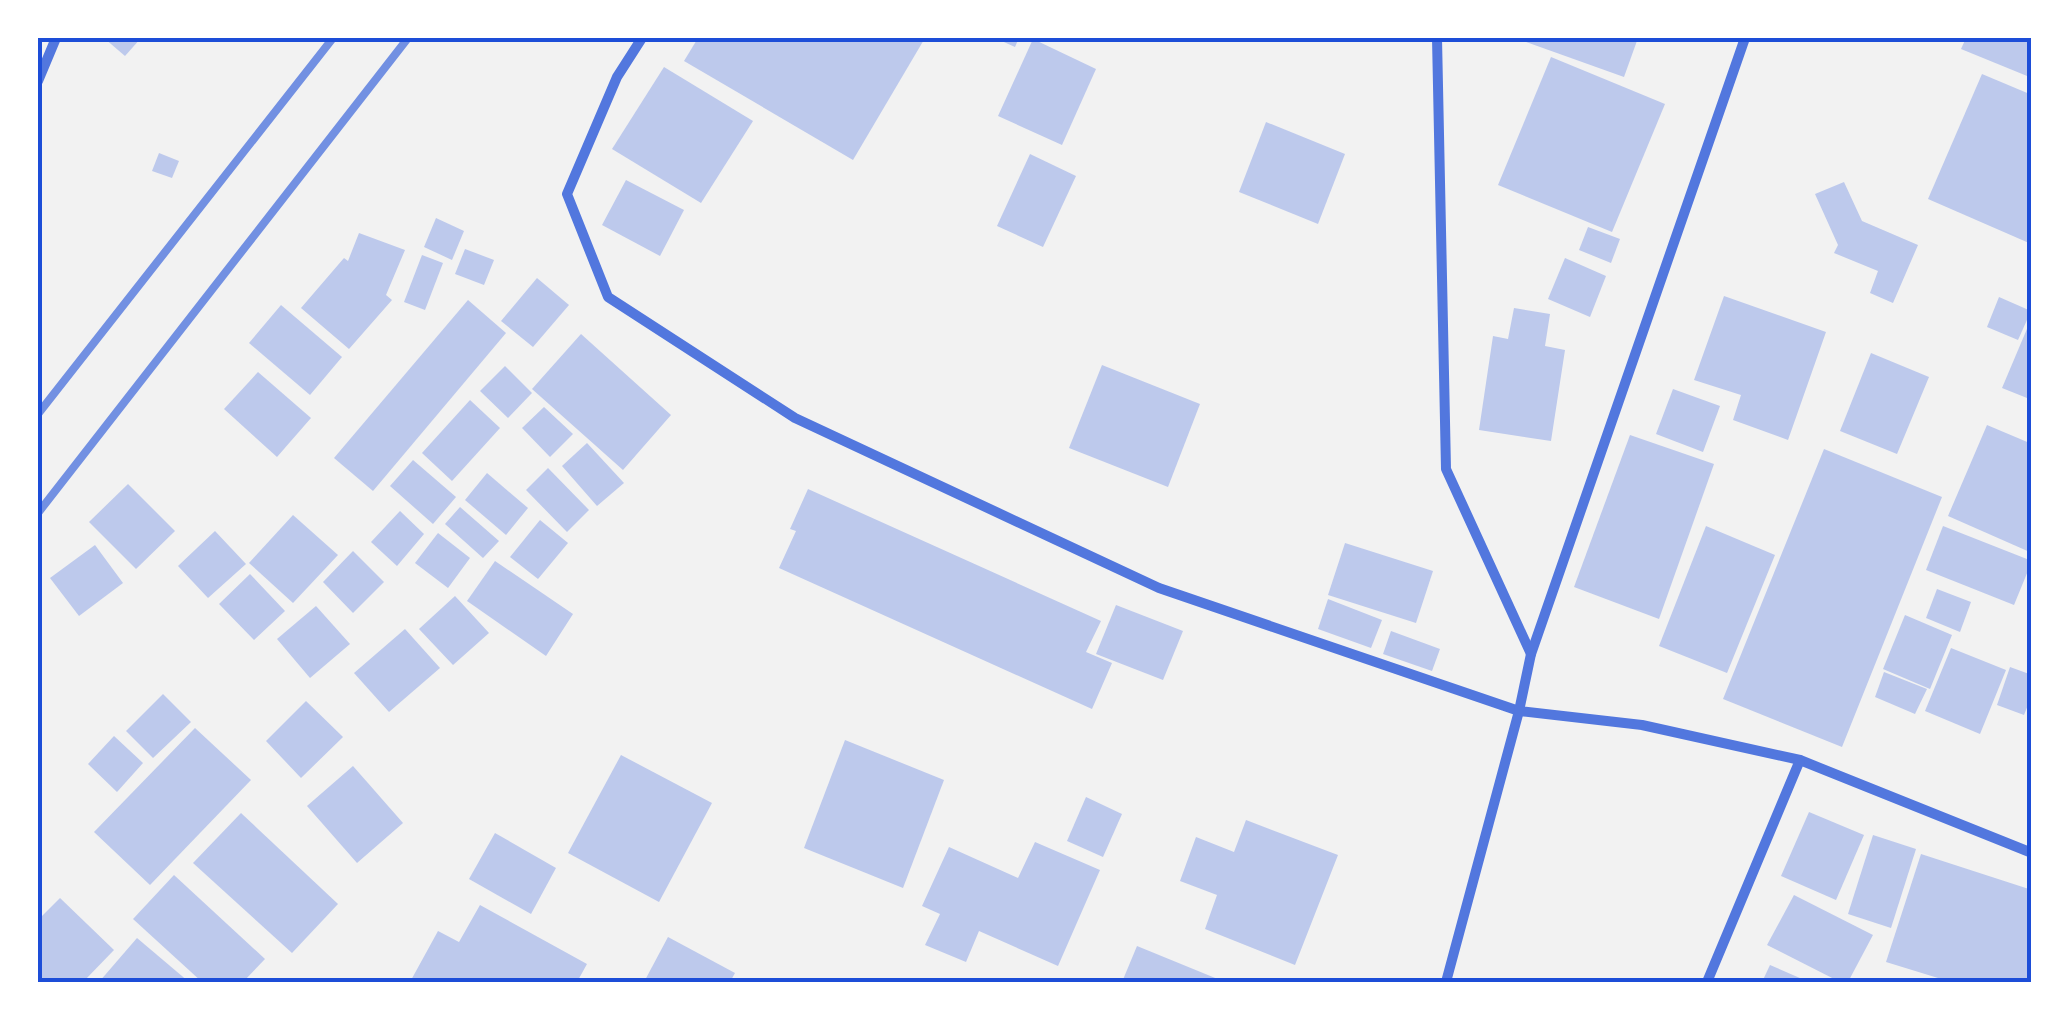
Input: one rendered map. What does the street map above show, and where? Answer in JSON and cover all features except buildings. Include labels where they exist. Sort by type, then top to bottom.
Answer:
[{"type":"street","points":[[38,81],[56,38]]},
{"type":"street","points":[[642,38],[617,77],[567,194],[608,297],[795,418],[1158,588],[1519,710],[1642,725],[1800,760],[2032,853]]},
{"type":"street","points":[[1436,38],[1446,469],[1531,654]]},
{"type":"street","points":[[1446,982],[1531,654],[1745,38]]},
{"type":"street","points":[[1707,982],[1800,760]]},
{"type":"railway","points":[[38,414],[333,38]]},
{"type":"railway","points":[[38,513],[408,38]]}]
